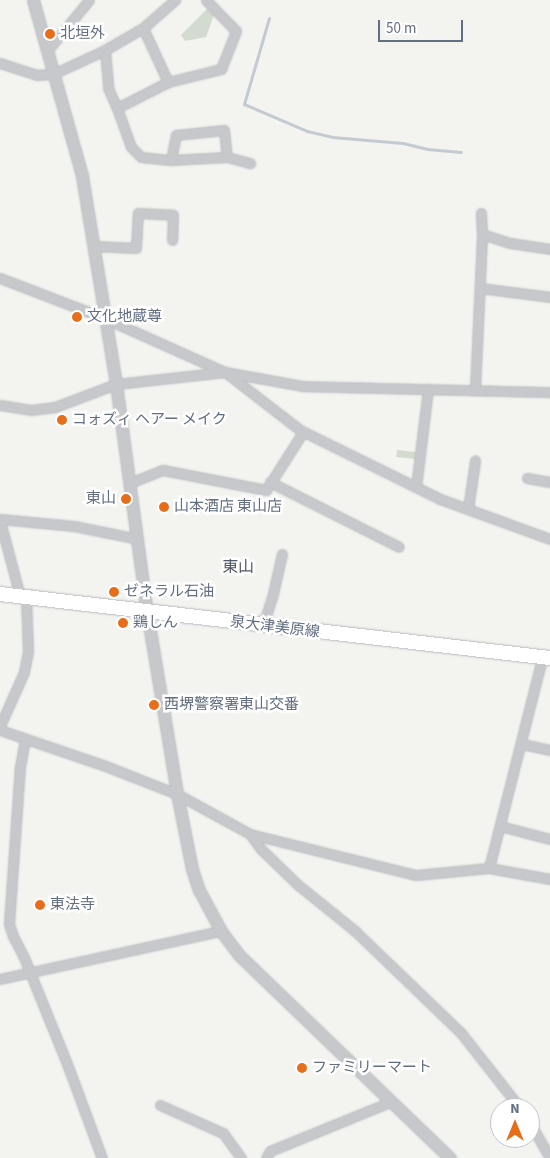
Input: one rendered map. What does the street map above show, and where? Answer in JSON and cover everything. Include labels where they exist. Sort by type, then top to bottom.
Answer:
[{"type":"main road","name":"泉大津美原線","points":[[0,594],[546,658]]},
{"type":"street","points":[[33,0],[82,176],[116,384],[147,612],[176,794],[192,869],[199,890],[221,931],[239,955],[450,1158]]},
{"type":"street","points":[[47,51],[89,0]]},
{"type":"street","points":[[0,64],[36,75],[53,74],[105,50],[143,28],[175,0]]},
{"type":"street","points":[[117,108],[168,82],[221,69],[236,30],[206,0]]},
{"type":"street","points":[[143,28],[168,82]]},
{"type":"street","points":[[105,50],[108,88],[131,147],[141,156],[171,160],[227,156],[250,163]]},
{"type":"street","points":[[171,160],[176,135],[224,130],[227,156]]},
{"type":"street","points":[[93,246],[136,248],[138,213],[173,216],[172,240]]},
{"type":"street","points":[[475,390],[482,234],[481,213]]},
{"type":"street","points":[[482,234],[510,244],[550,248]]},
{"type":"street","points":[[0,278],[104,318],[225,372],[303,432],[416,487],[468,509],[550,539]]},
{"type":"street","points":[[480,288],[550,297]]},
{"type":"street","points":[[0,404],[31,410],[55,407],[116,384],[225,372],[302,386],[550,392]]},
{"type":"street","points":[[416,487],[428,389]]},
{"type":"street","points":[[130,483],[162,470],[266,490],[303,432]]},
{"type":"street","points":[[468,509],[475,462]]},
{"type":"street","points":[[527,478],[550,482]]},
{"type":"street","points":[[270,482],[399,548]]},
{"type":"street","points":[[138,539],[74,526],[0,520],[23,597],[28,651],[24,672],[1,731],[104,765],[176,794],[250,834],[416,875],[489,868],[550,879]]},
{"type":"street","points":[[263,625],[272,598],[282,554]]},
{"type":"street","points":[[489,868],[546,658]]},
{"type":"street","points":[[25,739],[20,766],[10,880],[10,924],[13,936],[26,960],[29,972],[73,1078],[102,1158]]},
{"type":"street","points":[[522,744],[550,750]]},
{"type":"street","points":[[500,826],[550,838]]},
{"type":"street","points":[[250,834],[261,849],[297,884],[355,931],[461,1033],[512,1098]]},
{"type":"street","points":[[0,979],[221,931]]},
{"type":"street","points":[[266,1158],[270,1151],[390,1102]]},
{"type":"street","points":[[160,1105],[223,1133],[240,1158]]},
{"type":"street","points":[[540,1141],[550,1158]]},
{"type":"shaded area","points":[[207,9],[214,15],[206,37],[185,41],[181,35]]},
{"type":"shaded area","points":[[397,450],[416,452],[415,459],[396,457]]},
{"type":"waterway","points":[[269,18],[244,104],[307,131],[332,137],[403,143],[427,149],[461,152]]},
{"type":"place","name":"北垣外","points":[[50,34]]},
{"type":"place","name":"文化地蔵尊","points":[[77,317]]},
{"type":"place","name":"コォズィ ヘアー メイク","points":[[62,420]]},
{"type":"place","name":"東山","points":[[126,499]]},
{"type":"place","name":"山本酒店 東山店","points":[[164,507]]},
{"type":"place","name":"ゼネラル石油","points":[[114,592]]},
{"type":"place","name":"鶏しん","points":[[123,623]]},
{"type":"place","name":"西堺警察署東山交番","points":[[154,705]]},
{"type":"place","name":"東法寺","points":[[40,905]]},
{"type":"place","name":"ファミリーマート","points":[[302,1068]]},
{"type":"district","name":"東山","points":[[238,567]]}]
